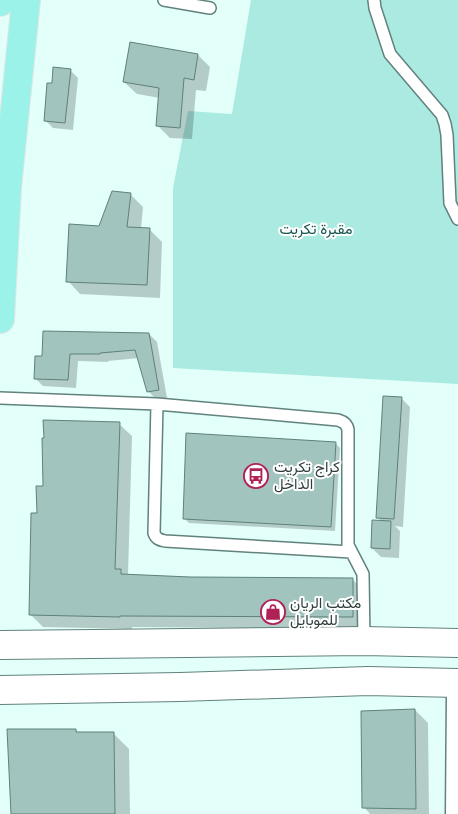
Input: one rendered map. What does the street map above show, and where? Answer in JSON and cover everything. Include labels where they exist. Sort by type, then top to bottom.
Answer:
[{"type":"main road","points":[[0,319],[7,188],[26,0]]},
{"type":"main road","points":[[0,645],[364,641],[458,643]]},
{"type":"main road","points":[[0,690],[368,681],[458,684]]},
{"type":"street","points":[[457,814],[458,695]]},
{"type":"lane","points":[[164,0],[210,8]]},
{"type":"lane","points":[[374,0],[390,54],[442,114],[447,135],[450,202],[458,219]]},
{"type":"lane","points":[[0,398],[157,404],[344,422],[348,430],[348,546],[363,574],[364,641]]},
{"type":"lane","points":[[157,404],[154,533],[156,537],[165,541],[351,552]]},
{"type":"green space","name":"مقبرة تكريت","points":[[251,0],[458,0],[458,384],[173,368],[173,188],[188,111],[232,114]]},
{"type":"building","points":[[130,42],[198,54],[194,80],[184,78],[180,128],[156,126],[159,88],[123,82]]},
{"type":"building","points":[[53,67],[71,69],[65,123],[44,121],[47,83],[52,83]]},
{"type":"building","points":[[112,191],[131,193],[127,227],[150,228],[147,285],[66,282],[69,224],[99,226]]},
{"type":"building","points":[[43,331],[149,333],[159,390],[147,392],[135,350],[100,354],[70,354],[68,380],[34,379],[35,356],[42,356]]},
{"type":"building","points":[[383,396],[402,397],[394,519],[376,518]]},
{"type":"building","points":[[43,420],[120,422],[115,569],[121,569],[121,574],[190,577],[353,578],[353,617],[29,615],[31,513],[37,513],[36,486],[43,486]]},
{"type":"building","points":[[186,433],[336,442],[331,527],[183,519]]},
{"type":"building","points":[[372,520],[391,521],[390,549],[371,548]]},
{"type":"building","points":[[415,709],[416,809],[362,808],[361,711]]},
{"type":"building","points":[[7,729],[76,729],[76,732],[114,732],[115,814],[11,814]]},
{"type":"place","name":"كراج تكريت الداخل","points":[[256,476]]},
{"type":"place","name":"مكتب الريان للموبايل","points":[[273,612]]}]
